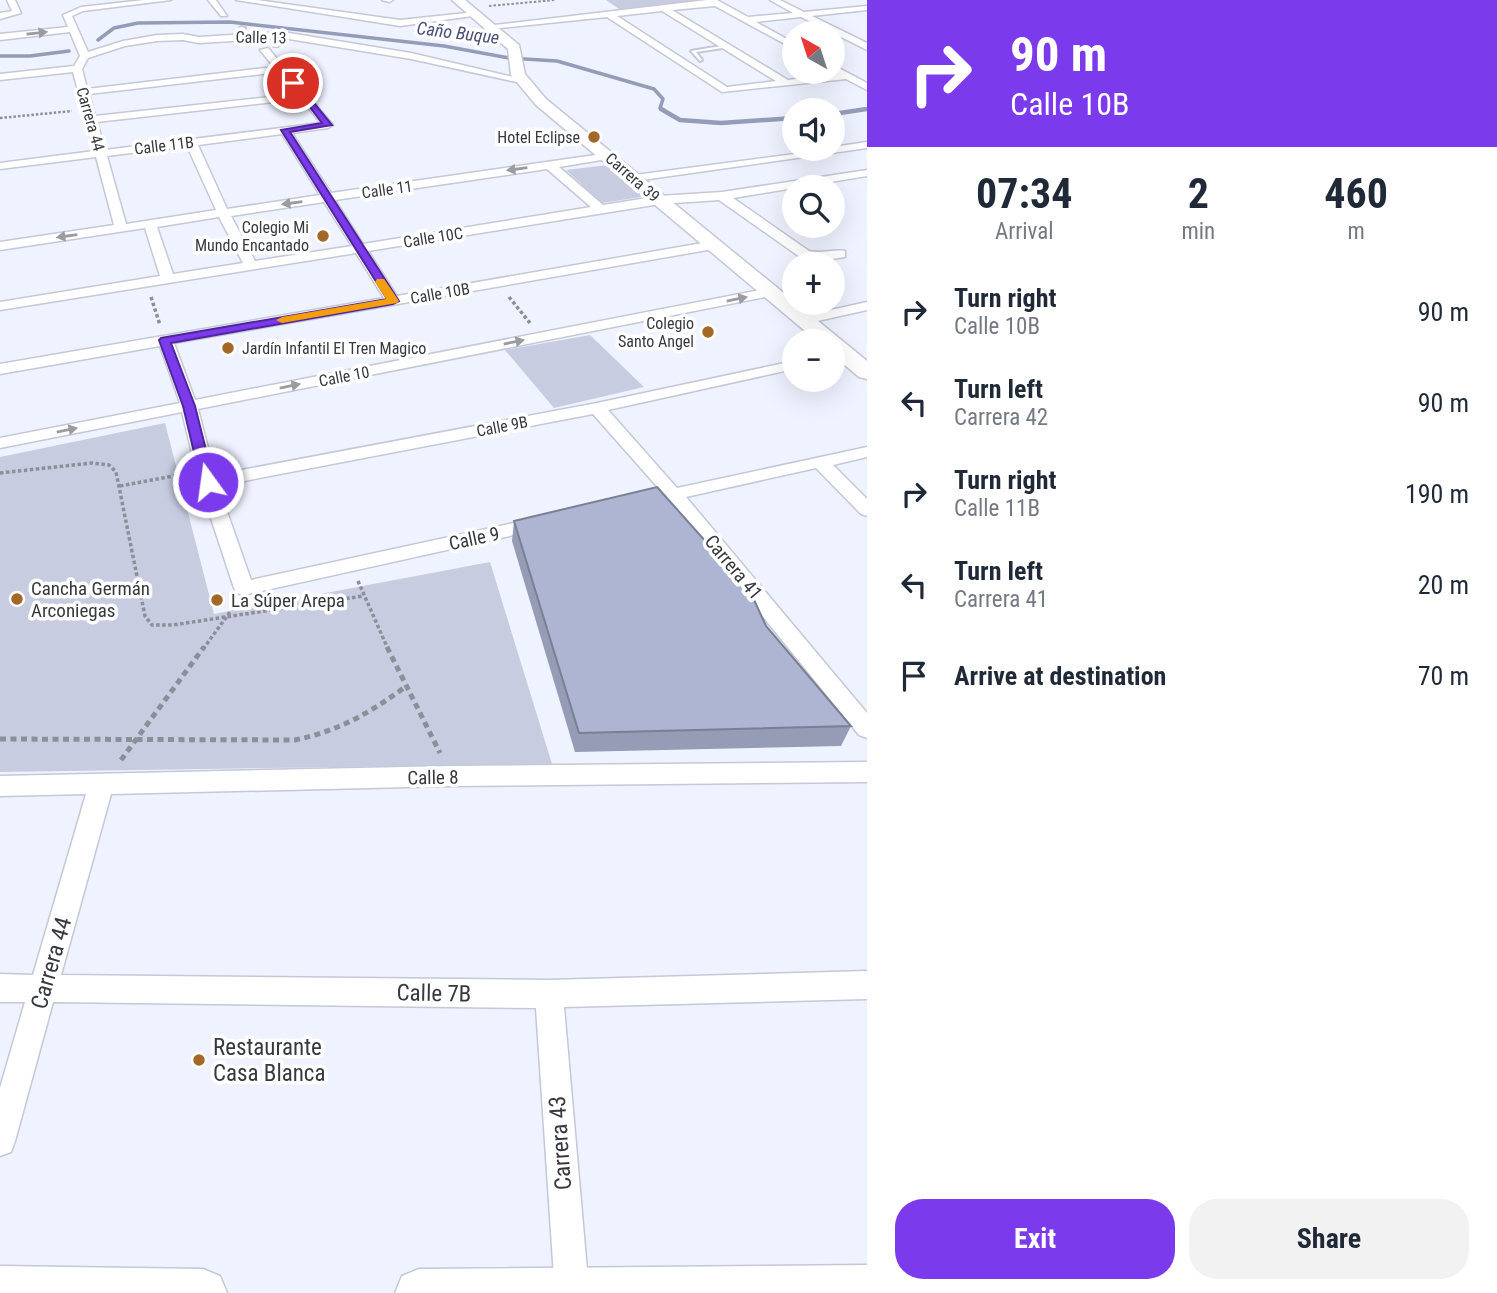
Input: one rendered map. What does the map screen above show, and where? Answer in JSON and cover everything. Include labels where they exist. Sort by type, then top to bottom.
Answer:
[{"type":"street","points":[[0,16],[17,13],[11,0]]},
{"type":"street","points":[[85,57],[67,15],[81,9],[167,0]]},
{"type":"street","points":[[212,0],[224,14]]},
{"type":"street","points":[[240,0],[400,23],[467,8]]},
{"type":"street","points":[[336,0],[355,16]]},
{"type":"street","points":[[774,0],[867,47]]},
{"type":"street","points":[[833,0],[867,16]]},
{"type":"street","points":[[129,2],[135,17]]},
{"type":"street","points":[[490,26],[612,10],[625,13],[714,2],[782,39]]},
{"type":"street","name":"Carrera 39","points":[[467,8],[514,48],[521,80],[541,102],[814,329]]},
{"type":"street","points":[[747,20],[867,8]]},
{"type":"street","points":[[664,9],[782,80]]},
{"type":"street","points":[[612,10],[724,89],[782,83]]},
{"type":"street","points":[[0,37],[74,29]]},
{"type":"street","name":"Calle 13","points":[[85,57],[123,44],[157,38],[193,34],[199,40],[283,35],[439,61],[521,80]]},
{"type":"street","points":[[157,38],[174,49]]},
{"type":"street","points":[[761,43],[782,40]]},
{"type":"street","points":[[727,46],[738,45]]},
{"type":"street","points":[[265,50],[304,96]]},
{"type":"street","points":[[856,57],[867,55]]},
{"type":"street","name":"Carrera 44","points":[[85,57],[77,69],[121,228]]},
{"type":"street","points":[[0,77],[77,69]]},
{"type":"street","points":[[83,92],[282,69]]},
{"type":"street","points":[[847,76],[867,87]]},
{"type":"street","points":[[89,114],[304,96]]},
{"type":"street","name":"Calle 11B","points":[[0,166],[328,125],[304,96]]},
{"type":"street","points":[[285,130],[393,301]]},
{"type":"street","points":[[191,142],[223,213],[251,266]]},
{"type":"street","points":[[635,178],[867,145]]},
{"type":"street","name":"Calle 11","points":[[0,246],[609,156]]},
{"type":"street","points":[[781,157],[792,165]]},
{"type":"street","points":[[550,164],[601,210]]},
{"type":"street","name":"Calle 10C","points":[[845,176],[867,173]]},
{"type":"street","name":"Calle 10C","points":[[0,306],[660,200],[722,196],[782,186]]},
{"type":"street","points":[[722,196],[802,252]]},
{"type":"street","points":[[150,224],[168,279]]},
{"type":"street","name":"Calle 10B","points":[[0,369],[714,245]]},
{"type":"street","name":"Calle 10","points":[[0,443],[770,292]]},
{"type":"street","points":[[804,320],[867,306]]},
{"type":"street","points":[[165,340],[189,406],[206,476],[244,588]]},
{"type":"street","name":"Carrera 39","points":[[845,356],[867,372]]},
{"type":"street","name":"Calle 9B","points":[[206,476],[597,408],[782,368]]},
{"type":"street","name":"Carrera 41","points":[[597,408],[673,494],[867,729]]},
{"type":"street","points":[[620,506],[867,452]]},
{"type":"street","points":[[820,462],[867,510]]},
{"type":"street","name":"Calle 9","points":[[244,588],[553,520]]},
{"type":"street","name":"Calle 8","points":[[0,786],[452,776],[867,772]]},
{"type":"street","name":"Carrera 44","points":[[0,1142],[101,785]]},
{"type":"street","name":"Calle 7B","points":[[0,988],[549,995],[867,985]]},
{"type":"street","name":"Carrera 43","points":[[549,995],[572,1292]]},
{"type":"street","points":[[419,1293],[867,1289]]},
{"type":"street","points":[[0,1290],[204,1293]]},
{"type":"lane","points":[[234,36],[243,28]]},
{"type":"lane","points":[[276,45],[283,35]]},
{"type":"lane","points":[[700,60],[693,51],[727,46]]},
{"type":"path","points":[[467,8],[555,0]]},
{"type":"path","points":[[0,118],[89,114]]},
{"type":"path","points":[[146,282],[165,340]]},
{"type":"path","points":[[498,282],[542,337]]},
{"type":"path","points":[[0,473],[92,463],[109,465],[116,472],[120,486],[145,616],[152,625],[173,625],[363,596]]},
{"type":"path","points":[[120,486],[206,476]]},
{"type":"path","points":[[353,564],[363,596],[405,687],[452,776]]},
{"type":"path","points":[[101,785],[138,740],[230,615],[244,588]]},
{"type":"path","points":[[0,739],[295,740],[326,734],[360,720],[405,687]]},
{"type":"shaded area","points":[[606,0],[711,0],[625,13]]},
{"type":"shaded area","points":[[608,165],[647,196],[602,203],[566,170]]},
{"type":"shaded area","points":[[590,335],[644,387],[554,408],[505,350]]},
{"type":"shaded area","points":[[165,423],[214,614],[490,562],[552,764],[0,772],[0,457]]},
{"type":"building","points":[[657,487],[750,591],[766,626],[851,726],[579,733],[514,521]]},
{"type":"waterway","name":"Caño Buque","points":[[98,40],[114,28],[138,23],[230,22],[444,46],[509,58],[557,61],[654,89],[663,99],[660,108],[664,110]]},
{"type":"waterway","name":"Caño Buque","points":[[0,56],[30,56],[69,51]]},
{"type":"waterway","name":"Caño Buque","points":[[661,109],[680,120],[721,123],[782,119]]},
{"type":"waterway","name":"Caño Buque","points":[[845,112],[867,109],[858,110]]},
{"type":"slow traffic","points":[[282,320],[393,301],[380,282]]},
{"type":"place","name":"Hotel Eclipse","points":[[594,137]]},
{"type":"place","name":"Colegio Mi Mundo Encantado","points":[[323,236]]},
{"type":"place","name":"Colegio Santo Angel","points":[[708,332]]},
{"type":"place","name":"Jardín Infantil El Tren Magico","points":[[228,348]]},
{"type":"place","name":"Cancha Germán Arconiegas","points":[[17,599]]},
{"type":"place","name":"La Súper Arepa","points":[[217,600]]},
{"type":"place","name":"Restaurante Casa Blanca","points":[[199,1060]]},
{"type":"route","points":[[208,482],[189,406],[165,340],[393,301],[285,130],[328,125],[293,83]]}]
